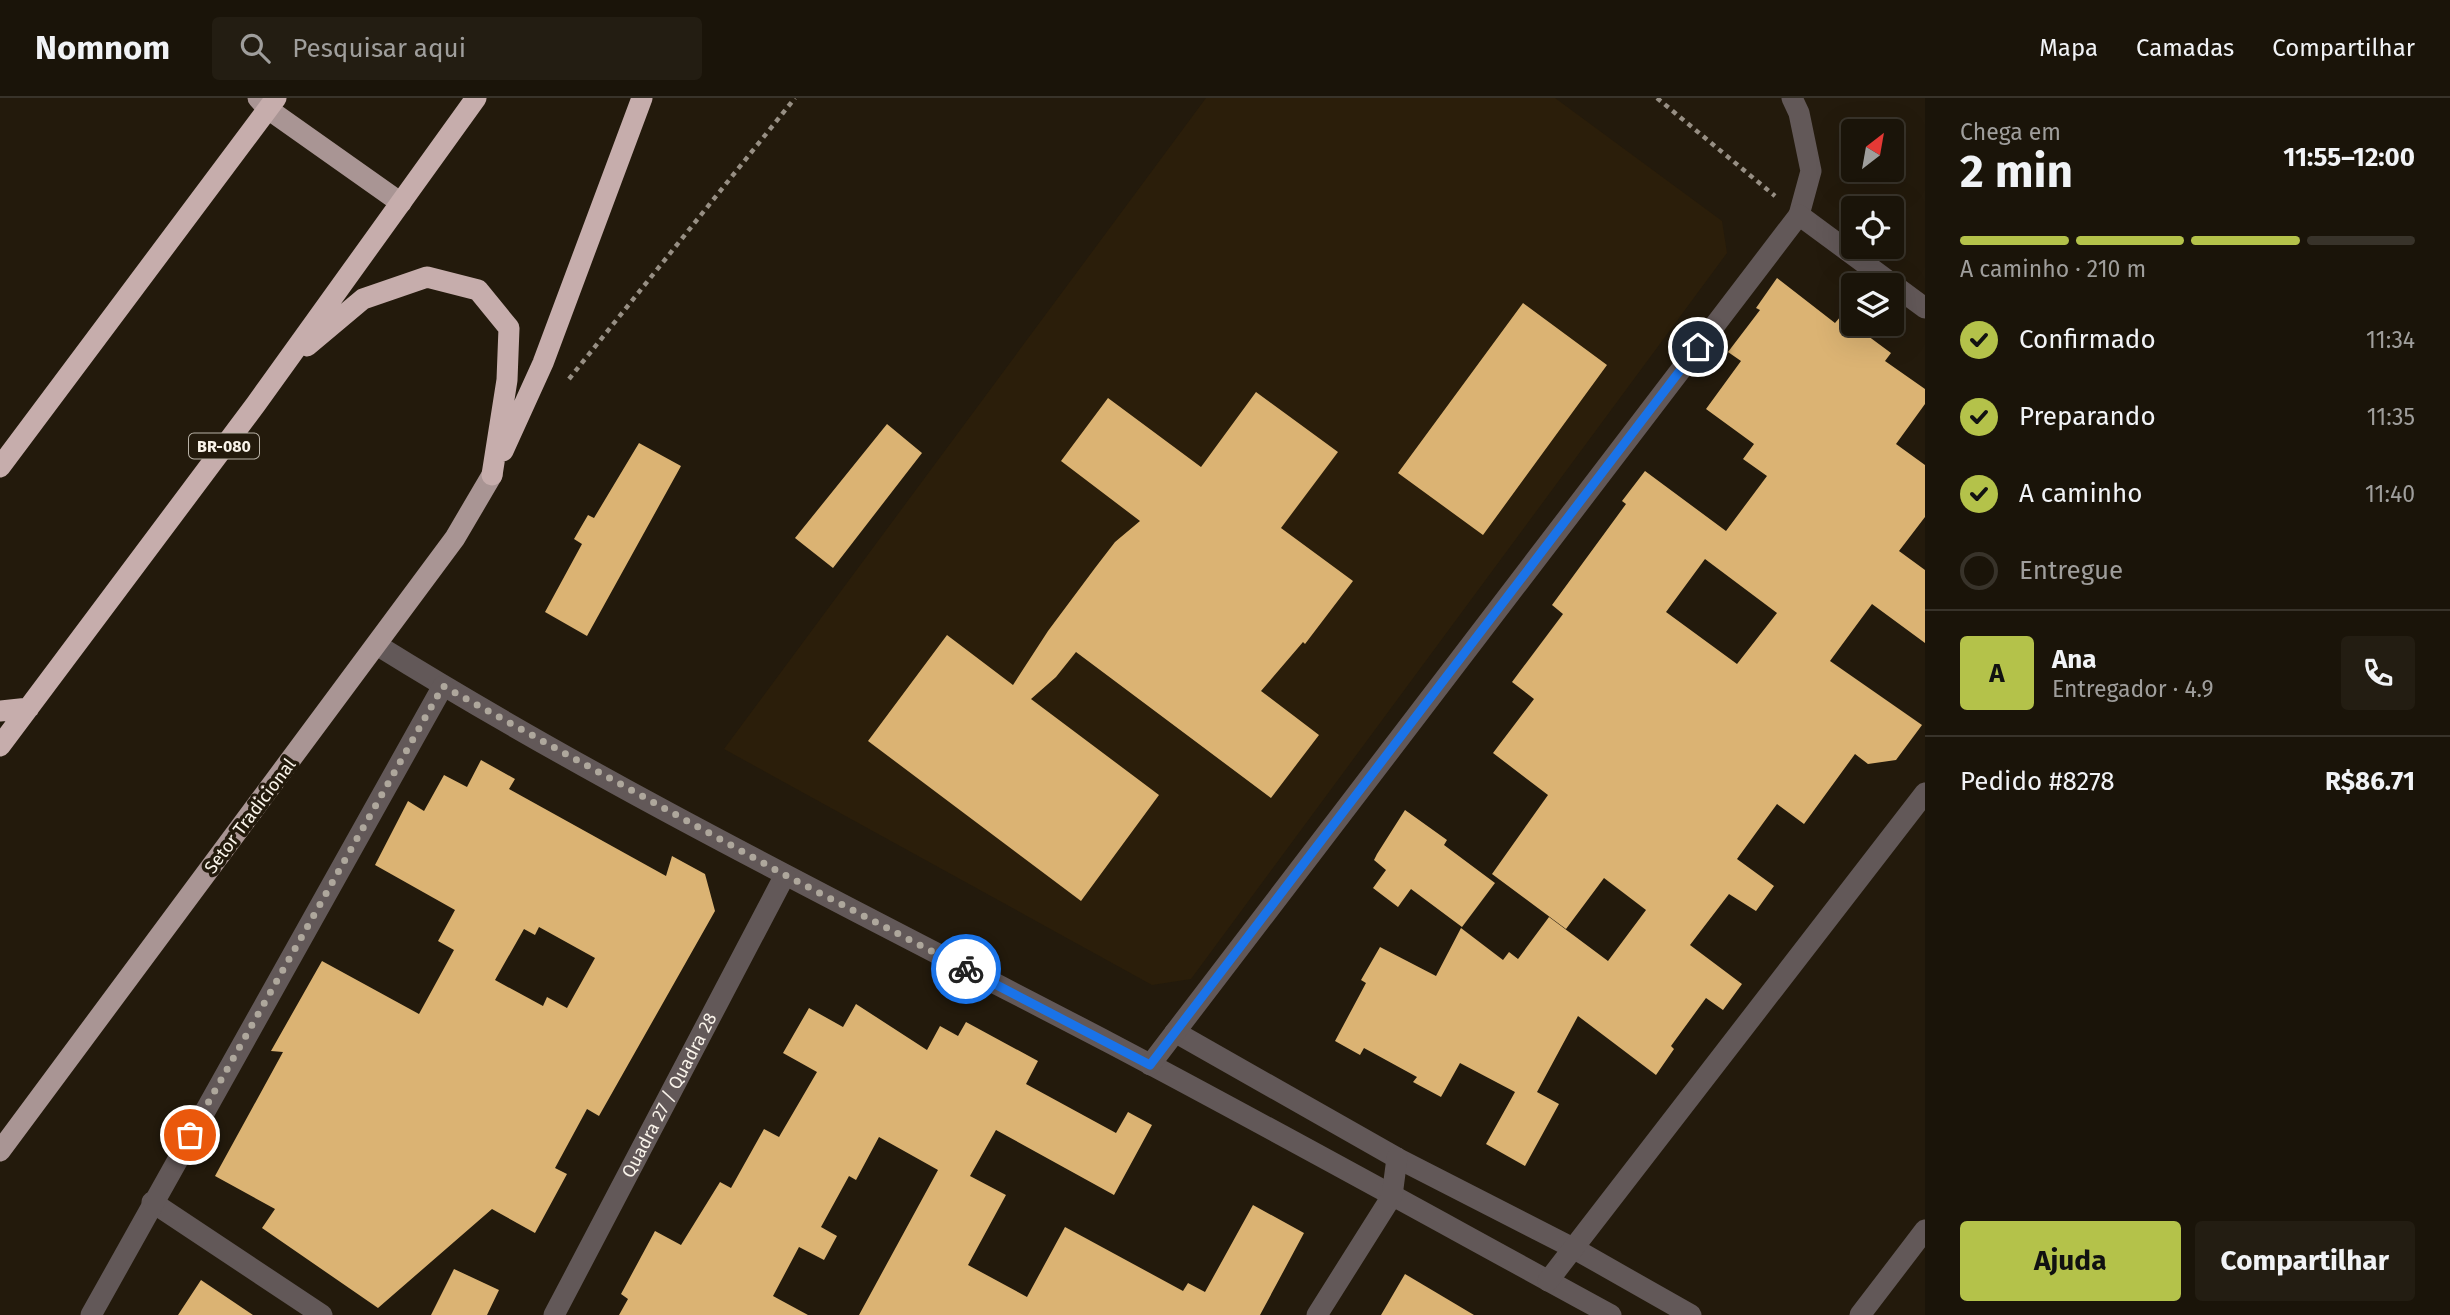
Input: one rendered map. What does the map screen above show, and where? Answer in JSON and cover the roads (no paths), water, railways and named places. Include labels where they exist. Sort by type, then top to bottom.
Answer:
[{"type":"highway","name":"BR-080","points":[[0,746],[284,365],[477,98]]},
{"type":"highway","points":[[492,475],[543,363],[642,98]]},
{"type":"highway","points":[[0,467],[267,102]]},
{"type":"highway","points":[[284,365],[363,299],[428,277],[478,290],[509,328],[507,380],[492,475]]},
{"type":"highway","points":[[0,711],[29,708]]},
{"type":"main road","points":[[267,102],[401,203]]},
{"type":"main road","name":"Setor Tradicional","points":[[0,1152],[455,538],[492,475]]},
{"type":"street","points":[[1150,1065],[1799,215],[1811,172],[1799,113],[1792,98]]},
{"type":"street","points":[[1799,215],[1925,308]]},
{"type":"street","points":[[377,645],[443,686],[785,875],[1150,1065],[1611,1315]]},
{"type":"street","points":[[91,1315],[443,686]]},
{"type":"street","points":[[1548,1280],[1925,793]]},
{"type":"street","name":"Quadra 27 / Quadra 28","points":[[554,1315],[785,875]]},
{"type":"street","points":[[1175,1032],[1397,1158],[1573,1248],[1691,1315]]},
{"type":"street","points":[[1317,1315],[1392,1196],[1397,1158]]},
{"type":"street","points":[[152,1202],[322,1315]]},
{"type":"street","points":[[1860,1315],[1925,1230]]}]
